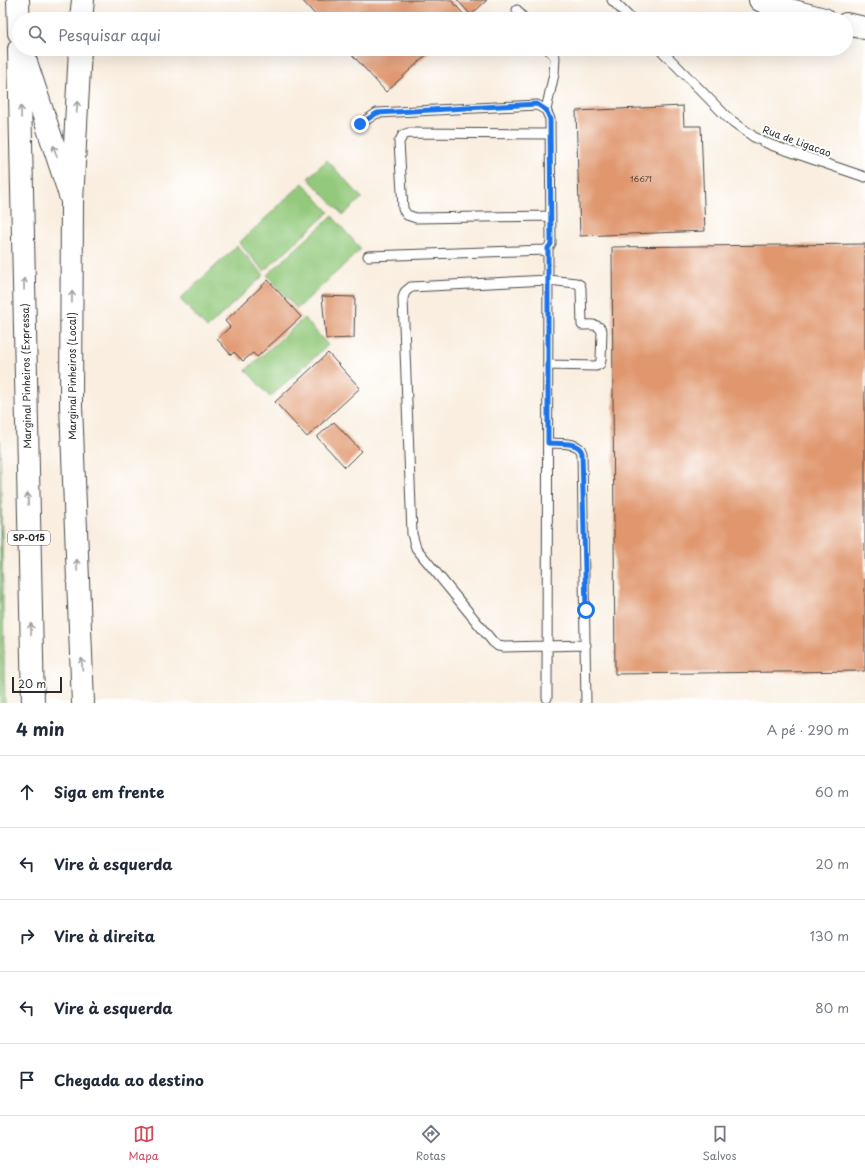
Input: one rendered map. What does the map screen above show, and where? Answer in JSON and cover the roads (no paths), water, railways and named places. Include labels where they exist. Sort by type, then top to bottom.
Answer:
[{"type":"main road","points":[[18,0],[18,12]]},
{"type":"main road","points":[[82,12],[83,0]]},
{"type":"main road","points":[[760,0],[771,5],[798,12]]},
{"type":"main road","points":[[853,25],[865,28]]},
{"type":"main road","name":"Marginal Pinheiros (Expressa)","points":[[21,56],[33,703]]},
{"type":"main road","points":[[23,56],[72,201]]},
{"type":"main road","name":"Marginal Pinheiros (Local)","points":[[80,56],[72,201],[71,406],[84,703]]},
{"type":"lane","points":[[612,0],[623,12]]},
{"type":"lane","points":[[546,110],[554,74],[554,56]]},
{"type":"lane","name":"Rua de Ligacao","points":[[667,56],[728,118],[754,137],[771,145],[865,177]]},
{"type":"lane","points":[[360,124],[377,113],[537,104],[546,110],[550,119],[551,244],[548,248],[547,698]]},
{"type":"lane","points":[[550,134],[408,133],[403,135],[399,142],[403,209],[407,215],[416,218],[551,216]]},
{"type":"lane","points":[[368,256],[546,250],[548,248]]},
{"type":"lane","points":[[548,365],[596,366],[600,364],[602,331],[600,327],[596,325],[582,325],[580,285],[576,283],[548,280],[411,287],[405,292],[403,298],[412,534],[416,548],[493,642],[498,646],[586,645]]},
{"type":"lane","points":[[548,443],[576,445],[581,448],[582,453],[586,703]]}]
